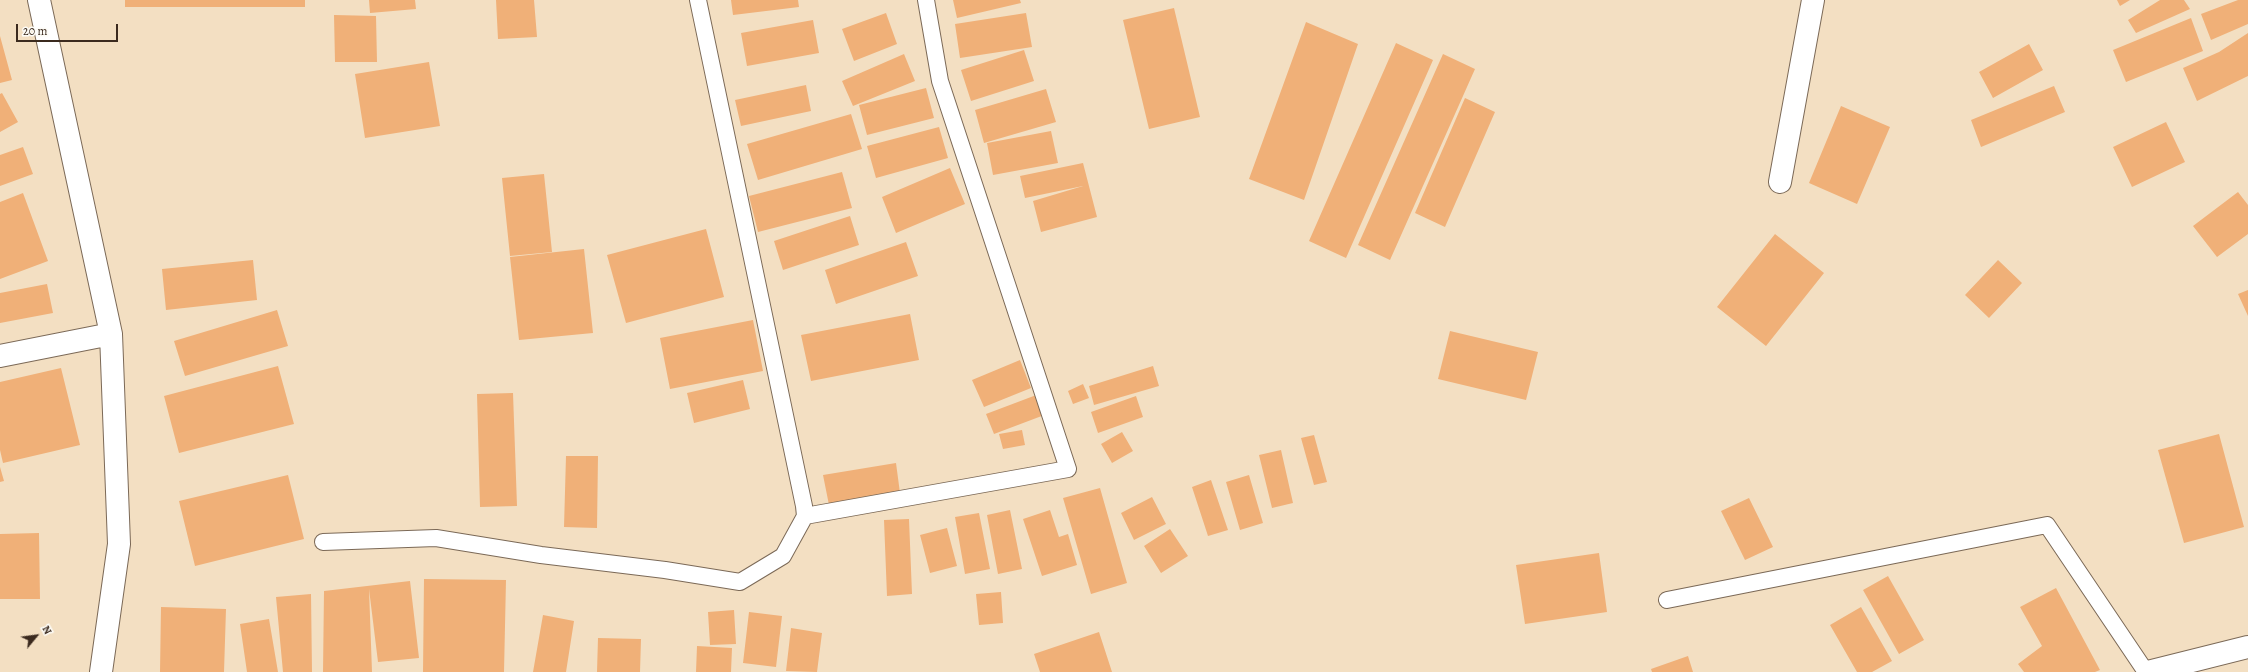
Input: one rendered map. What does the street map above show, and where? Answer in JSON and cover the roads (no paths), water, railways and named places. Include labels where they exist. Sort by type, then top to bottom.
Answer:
[{"type":"street","points":[[39,0],[111,334],[119,544],[101,672]]},
{"type":"street","points":[[1780,182],[1813,0]]},
{"type":"street","points":[[0,356],[111,334]]},
{"type":"street","points":[[2147,672],[2248,647]]},
{"type":"lane","points":[[323,542],[436,538],[541,555],[665,570],[740,582],[783,556],[805,516],[698,0]]},
{"type":"lane","points":[[805,516],[1068,469],[940,82],[926,0]]},
{"type":"lane","points":[[1667,600],[2047,525],[2147,672]]}]
